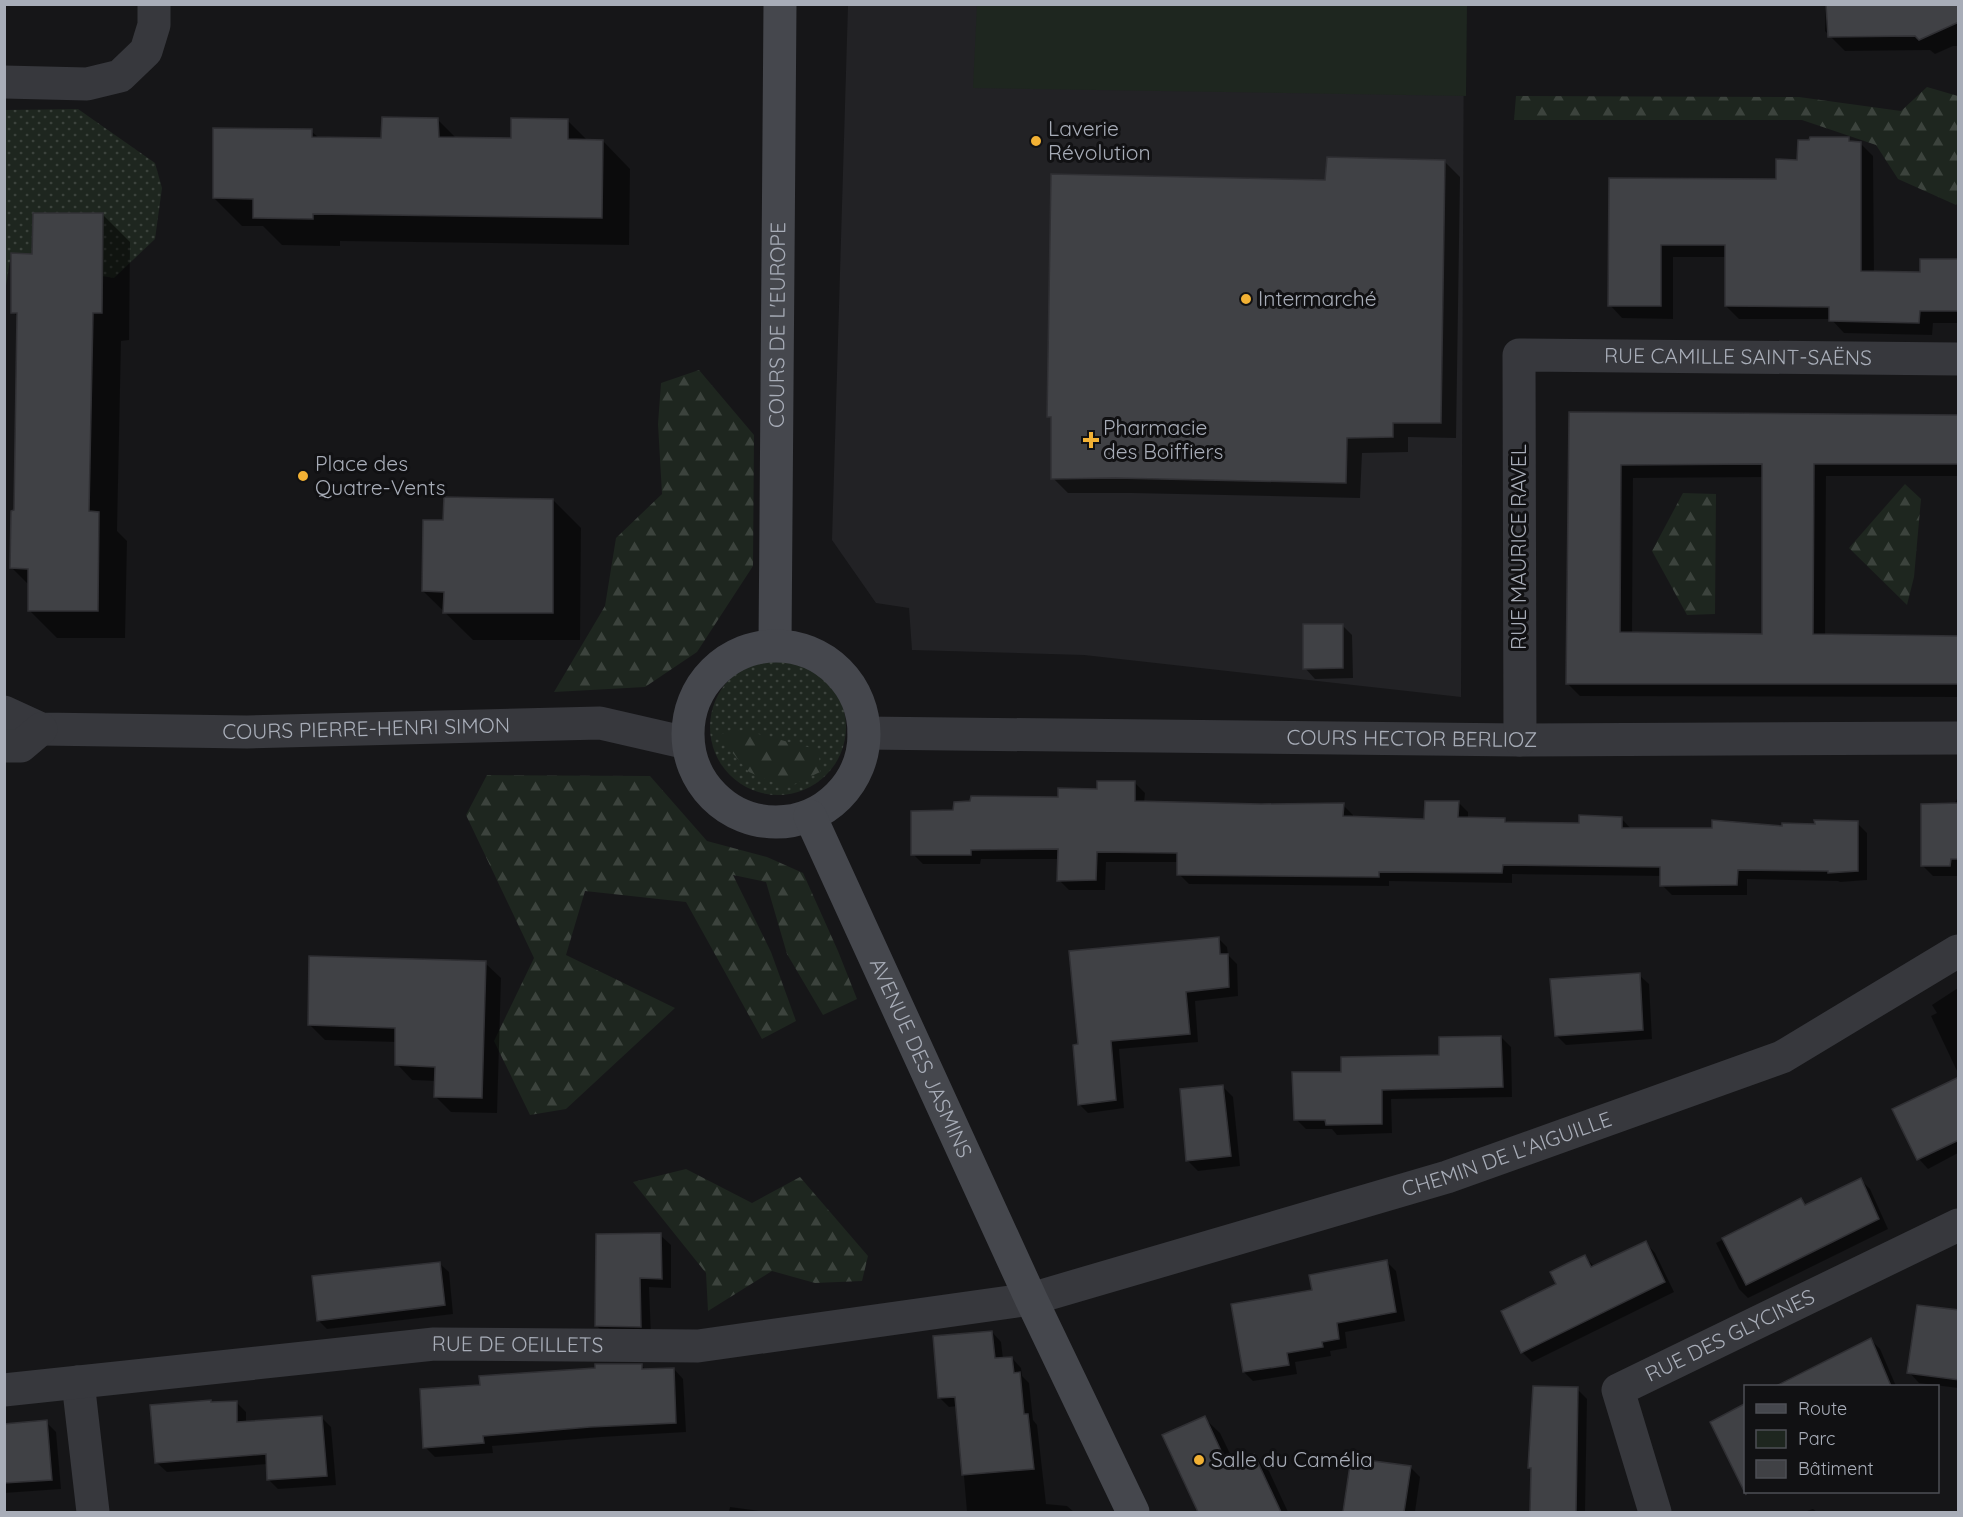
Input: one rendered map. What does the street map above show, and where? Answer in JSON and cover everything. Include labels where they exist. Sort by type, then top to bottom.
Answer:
[{"type":"street","points":[[4,82],[87,84],[120,76],[146,51],[154,25],[154,4]]},
{"type":"street","name":"COURS DE L'EUROPE","points":[[775,645],[780,4]]},
{"type":"street","name":"RUE CAMILLE SAINT-SAËNS","points":[[1519,355],[1959,359]]},
{"type":"street","name":"RUE MAURICE RAVEL","points":[[1519,355],[1520,740]]},
{"type":"street","points":[[775,645],[790,646],[814,654],[840,673],[851,688],[861,712],[864,733],[860,761],[851,781],[830,804],[810,816],[775,823],[752,820],[731,811],[711,794],[694,769],[687,743],[694,699],[704,682],[727,660],[747,650],[775,645]]},
{"type":"street","name":"COURS PIERRE-HENRI SIMON","points":[[4,712],[41,729],[247,732],[600,723],[687,743]]},
{"type":"street","points":[[4,746],[21,746],[41,729]]},
{"type":"street","name":"COURS HECTOR BERLIOZ","points":[[864,733],[1520,740],[1959,738]]},
{"type":"street","name":"AVENUE DES JASMINS","points":[[810,816],[1031,1299],[1133,1512]]},
{"type":"street","name":"CHEMIN DE L'AIGUILLE","points":[[1031,1299],[1447,1177],[1782,1057],[1959,951]]},
{"type":"street","name":"RUE DES GLYCINES","points":[[1655,1512],[1618,1390],[1959,1225]]},
{"type":"street","name":"RUE DE OEILLETS","points":[[4,1390],[434,1344],[698,1346],[1031,1299]]},
{"type":"street","points":[[78,1382],[93,1512]]},
{"type":"shaded area","points":[[848,5],[1464,5],[1461,697],[1084,655],[912,650],[909,608],[876,603],[832,540]]},
{"type":"green space","points":[[977,5],[1467,5],[1466,96],[973,88]]},
{"type":"green space","points":[[1927,87],[1958,96],[1958,203],[1956,205],[1898,179],[1876,145],[1802,120],[1514,120],[1516,96],[1799,97],[1901,111]]},
{"type":"green space","points":[[78,109],[155,163],[162,188],[155,239],[114,278],[102,276],[103,213],[33,213],[32,254],[11,254],[5,292],[5,110]]},
{"type":"green space","points":[[699,370],[754,435],[753,566],[697,652],[645,687],[554,692],[605,606],[616,538],[662,494],[658,424],[661,383]]},
{"type":"green space","points":[[1905,484],[1921,499],[1914,577],[1907,605],[1849,548]]},
{"type":"green space","points":[[1683,493],[1716,494],[1715,614],[1687,615],[1652,551]]},
{"type":"green space","points":[[778,659],[804,665],[826,679],[840,701],[846,727],[840,753],[826,775],[804,789],[778,795],[752,789],[730,775],[716,753],[710,727],[716,701],[730,679],[752,665]]},
{"type":"green space","points":[[743,730],[819,750],[820,772],[786,788],[749,772],[717,735]]},
{"type":"green space","points":[[487,775],[650,776],[707,841],[767,857],[803,873],[857,999],[823,1015],[787,954],[766,882],[733,875],[771,952],[796,1021],[762,1039],[686,902],[585,891],[566,955],[675,1008],[566,1109],[530,1115],[494,1041],[534,958],[466,815]]},
{"type":"green space","points":[[686,1169],[752,1203],[800,1177],[868,1256],[862,1281],[815,1283],[772,1271],[708,1311],[706,1273],[633,1182]]},
{"type":"building","points":[[1826,4],[1959,4],[1959,22],[1919,40],[1915,36],[1828,37]]},
{"type":"building","points":[[382,117],[438,118],[439,137],[511,138],[511,118],[568,119],[568,139],[603,140],[602,218],[313,214],[313,219],[253,218],[253,199],[213,198],[213,128],[312,129],[312,137],[381,138]]},
{"type":"building","points":[[1810,137],[1849,137],[1849,141],[1861,142],[1861,271],[1920,272],[1920,259],[1959,259],[1959,311],[1920,311],[1919,323],[1829,321],[1829,307],[1725,306],[1725,245],[1661,245],[1661,306],[1608,306],[1609,178],[1776,179],[1776,159],[1797,160],[1798,140],[1809,140]]},
{"type":"building","name":"Intermarché","points":[[1327,157],[1445,160],[1441,423],[1393,423],[1393,437],[1347,438],[1346,483],[1115,478],[1051,479],[1051,417],[1047,417],[1051,174],[1325,180]]},
{"type":"building","points":[[33,213],[103,213],[102,313],[93,313],[89,511],[99,512],[98,611],[28,611],[28,569],[10,568],[11,511],[14,510],[17,313],[11,313],[11,253],[32,254]]},
{"type":"building","points":[[1569,412],[1959,415],[1959,464],[1814,464],[1813,634],[1959,636],[1959,684],[1566,684]],"holes":[[[1762,464],[1762,634],[1620,632],[1621,465]]]},
{"type":"building","points":[[444,497],[553,499],[553,613],[443,613],[444,592],[422,591],[423,520],[443,520]]},
{"type":"building","points":[[1303,624],[1343,624],[1343,668],[1303,669]]},
{"type":"building","points":[[1097,781],[1135,781],[1135,801],[1344,803],[1343,816],[1424,819],[1425,801],[1459,801],[1458,817],[1505,818],[1505,822],[1579,823],[1579,815],[1622,817],[1622,828],[1712,828],[1712,820],[1782,826],[1782,823],[1815,824],[1814,820],[1858,821],[1858,871],[1828,873],[1828,871],[1738,870],[1737,885],[1660,886],[1660,867],[1503,865],[1502,873],[1379,872],[1379,877],[1177,875],[1177,853],[1097,852],[1096,880],[1057,881],[1058,849],[971,850],[971,855],[911,855],[911,811],[953,810],[954,802],[970,801],[971,796],[1058,797],[1058,788],[1097,789]]},
{"type":"building","points":[[1959,803],[1959,859],[1951,859],[1950,866],[1921,866],[1921,804]]},
{"type":"building","points":[[1219,937],[1220,954],[1228,954],[1229,987],[1186,992],[1190,1034],[1111,1041],[1116,1100],[1078,1105],[1073,1045],[1078,1044],[1069,951]]},
{"type":"building","points":[[309,956],[486,961],[482,1098],[434,1097],[435,1067],[395,1065],[395,1028],[308,1025]]},
{"type":"building","points":[[1640,973],[1643,1030],[1555,1036],[1550,979]]},
{"type":"building","points":[[1501,1036],[1503,1087],[1382,1090],[1382,1124],[1326,1125],[1325,1120],[1294,1120],[1292,1072],[1341,1072],[1341,1057],[1439,1055],[1439,1037]]},
{"type":"building","points":[[1959,1077],[1959,1140],[1917,1160],[1892,1109]]},
{"type":"building","points":[[1223,1085],[1231,1156],[1186,1161],[1180,1089]]},
{"type":"building","points":[[1861,1178],[1879,1219],[1746,1285],[1722,1238],[1801,1198],[1805,1205]]},
{"type":"building","points":[[661,1233],[662,1279],[640,1278],[641,1327],[595,1326],[596,1234]]},
{"type":"building","points":[[1646,1241],[1665,1282],[1521,1353],[1501,1311],[1556,1284],[1550,1272],[1568,1263],[1585,1255],[1591,1267]]},
{"type":"building","points":[[1387,1260],[1396,1312],[1337,1323],[1339,1339],[1322,1342],[1323,1347],[1287,1353],[1289,1365],[1243,1372],[1231,1304],[1312,1290],[1309,1275]]},
{"type":"building","points":[[440,1262],[445,1305],[317,1321],[312,1276]]},
{"type":"building","points":[[1917,1305],[1959,1310],[1959,1380],[1907,1373]]},
{"type":"building","points":[[992,1331],[995,1358],[1012,1357],[1014,1373],[1020,1372],[1024,1414],[1028,1414],[1034,1469],[962,1475],[955,1397],[938,1398],[933,1336]]},
{"type":"building","points":[[1871,1338],[1891,1385],[1778,1385]]},
{"type":"building","points":[[595,1364],[642,1364],[642,1369],[674,1368],[676,1423],[483,1436],[484,1443],[423,1448],[420,1389],[480,1385],[479,1376],[595,1368]]},
{"type":"building","points":[[1533,1386],[1578,1387],[1576,1512],[1530,1512],[1531,1468],[1528,1468]]},
{"type":"building","points":[[211,1400],[211,1402],[237,1401],[237,1422],[322,1416],[327,1476],[267,1480],[266,1454],[155,1463],[150,1405]]},
{"type":"building","points":[[1744,1404],[1744,1491],[1710,1422]]},
{"type":"building","name":"Salle du Camélia","points":[[1205,1416],[1228,1466],[1254,1454],[1281,1512],[1198,1512],[1162,1435]]},
{"type":"building","points":[[47,1420],[52,1480],[4,1483],[4,1424]]},
{"type":"building","points":[[1351,1458],[1411,1466],[1404,1512],[1343,1512]]},
{"type":"place","name":"Laverie Révolution","points":[[1036,141]]},
{"type":"place","name":"Intermarché","points":[[1246,299]]},
{"type":"place","name":"Pharmacie des Boiffiers","points":[[1091,440]]},
{"type":"place","name":"Place des Quatre-Vents","points":[[303,476]]},
{"type":"place","name":"Salle du Camélia","points":[[1199,1460]]}]
